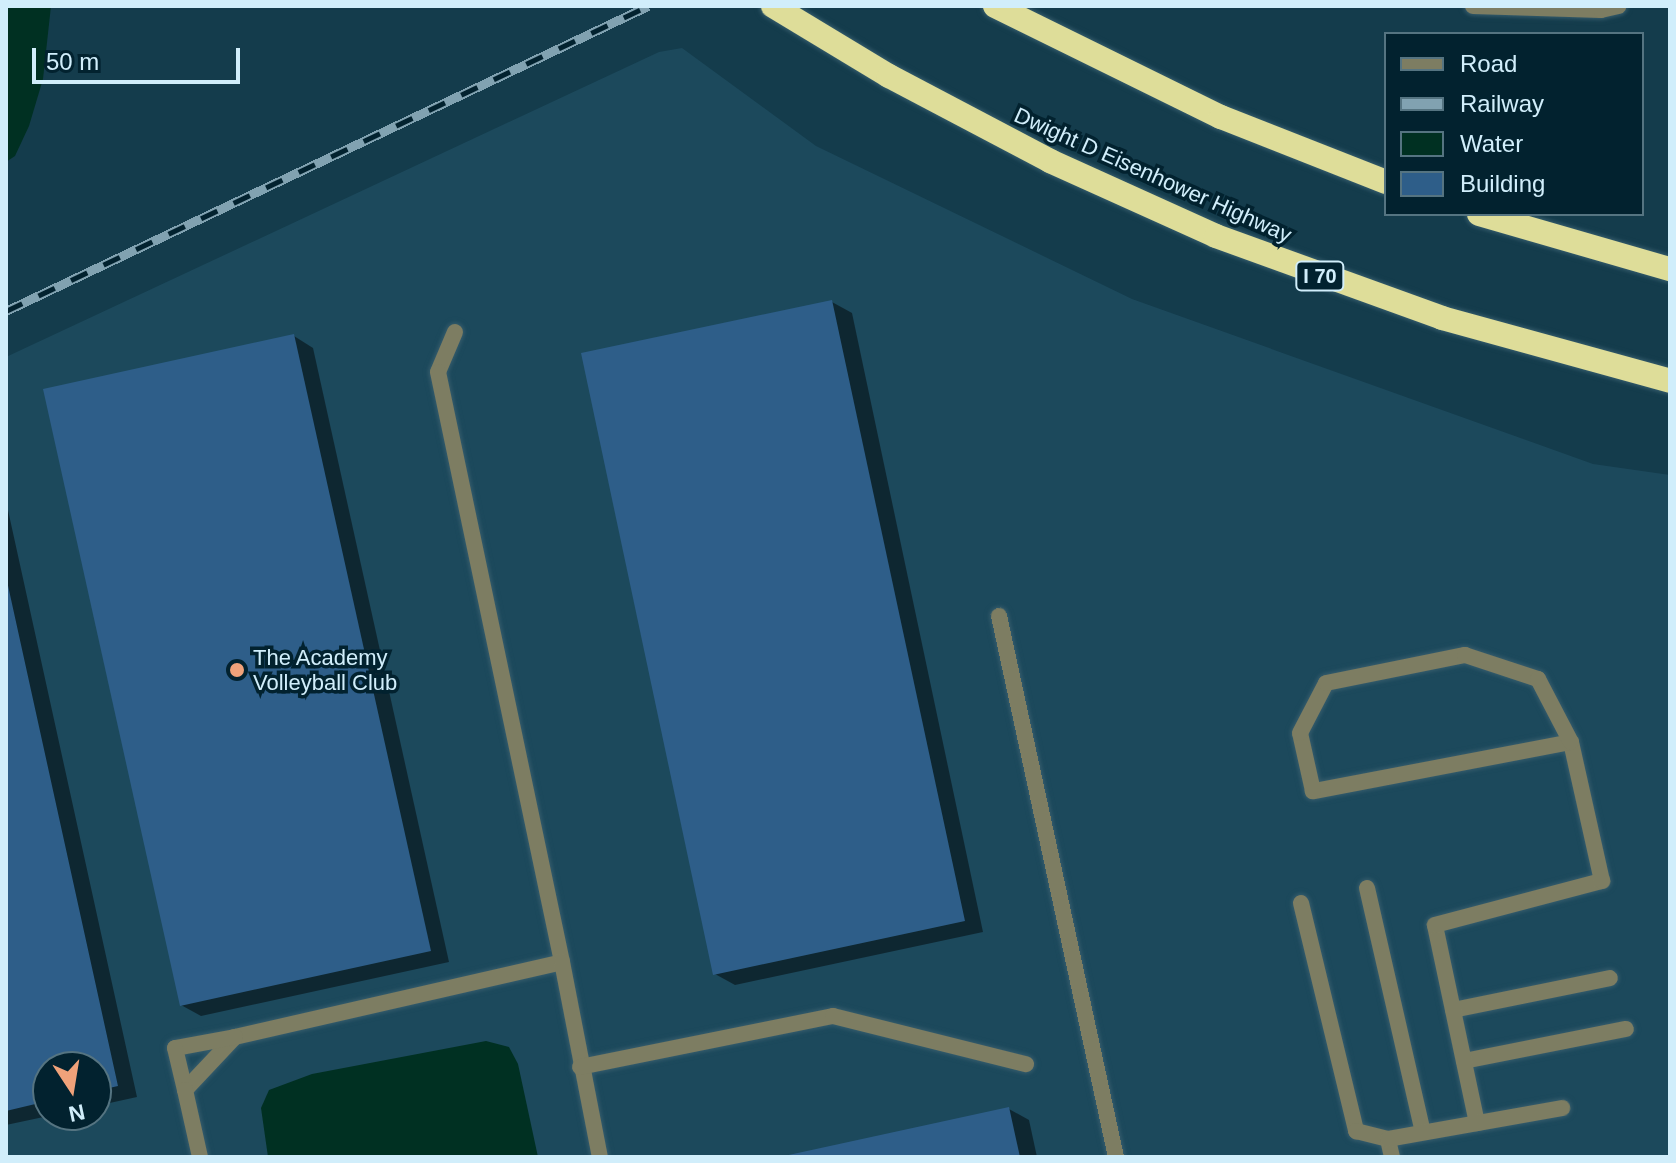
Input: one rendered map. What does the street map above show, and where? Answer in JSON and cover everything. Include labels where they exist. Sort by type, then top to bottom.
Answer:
[{"type":"highway","name":"Dwight D Eisenhower Highway","points":[[773,6],[987,128],[1139,202],[1300,269],[1456,323],[1670,381]]},
{"type":"highway","points":[[995,6],[1221,117],[1384,181]]},
{"type":"highway","points":[[1486,216],[1670,269]]},
{"type":"street","points":[[1473,6],[1601,10],[1619,6]]},
{"type":"street","points":[[455,332],[438,372],[600,1157]]},
{"type":"street","points":[[999,616],[1116,1157]]},
{"type":"street","points":[[1477,1123],[1435,925],[1602,881],[1571,742],[1538,679],[1465,655],[1326,683],[1300,733],[1313,791],[1571,742]]},
{"type":"street","points":[[1367,888],[1423,1132]]},
{"type":"street","points":[[1301,903],[1356,1131],[1388,1139],[1562,1108]]},
{"type":"street","points":[[200,1157],[175,1048],[562,962]]},
{"type":"street","points":[[1453,1010],[1610,978]]},
{"type":"street","points":[[580,1067],[833,1016],[1026,1064]]},
{"type":"street","points":[[1464,1061],[1626,1029]]},
{"type":"street","points":[[185,1090],[235,1037]]},
{"type":"street","points":[[1388,1139],[1392,1157]]},
{"type":"shaded area","points":[[682,48],[816,146],[1132,299],[1593,464],[1670,475],[1670,1157],[6,1157],[6,357],[659,52]]},
{"type":"water","points":[[6,6],[51,6],[43,79],[29,126],[15,156],[6,162]]},
{"type":"water","points":[[486,1041],[509,1047],[518,1064],[538,1157],[268,1157],[261,1108],[269,1090],[312,1074]]},
{"type":"building","points":[[832,300],[965,921],[713,975],[581,353]]},
{"type":"building","name":"The Academy Volleyball Club","points":[[294,334],[431,951],[180,1006],[43,389]]},
{"type":"building","points":[[7,581],[110,1051],[32,1051],[32,1105],[6,1111]]},
{"type":"building","points":[[112,1059],[118,1086],[112,1087]]},
{"type":"building","points":[[1009,1107],[1020,1157],[784,1157],[784,1156]]},
{"type":"railway","points":[[6,311],[648,6]]},
{"type":"place","name":"The Academy Volleyball Club","points":[[237,670]]}]
